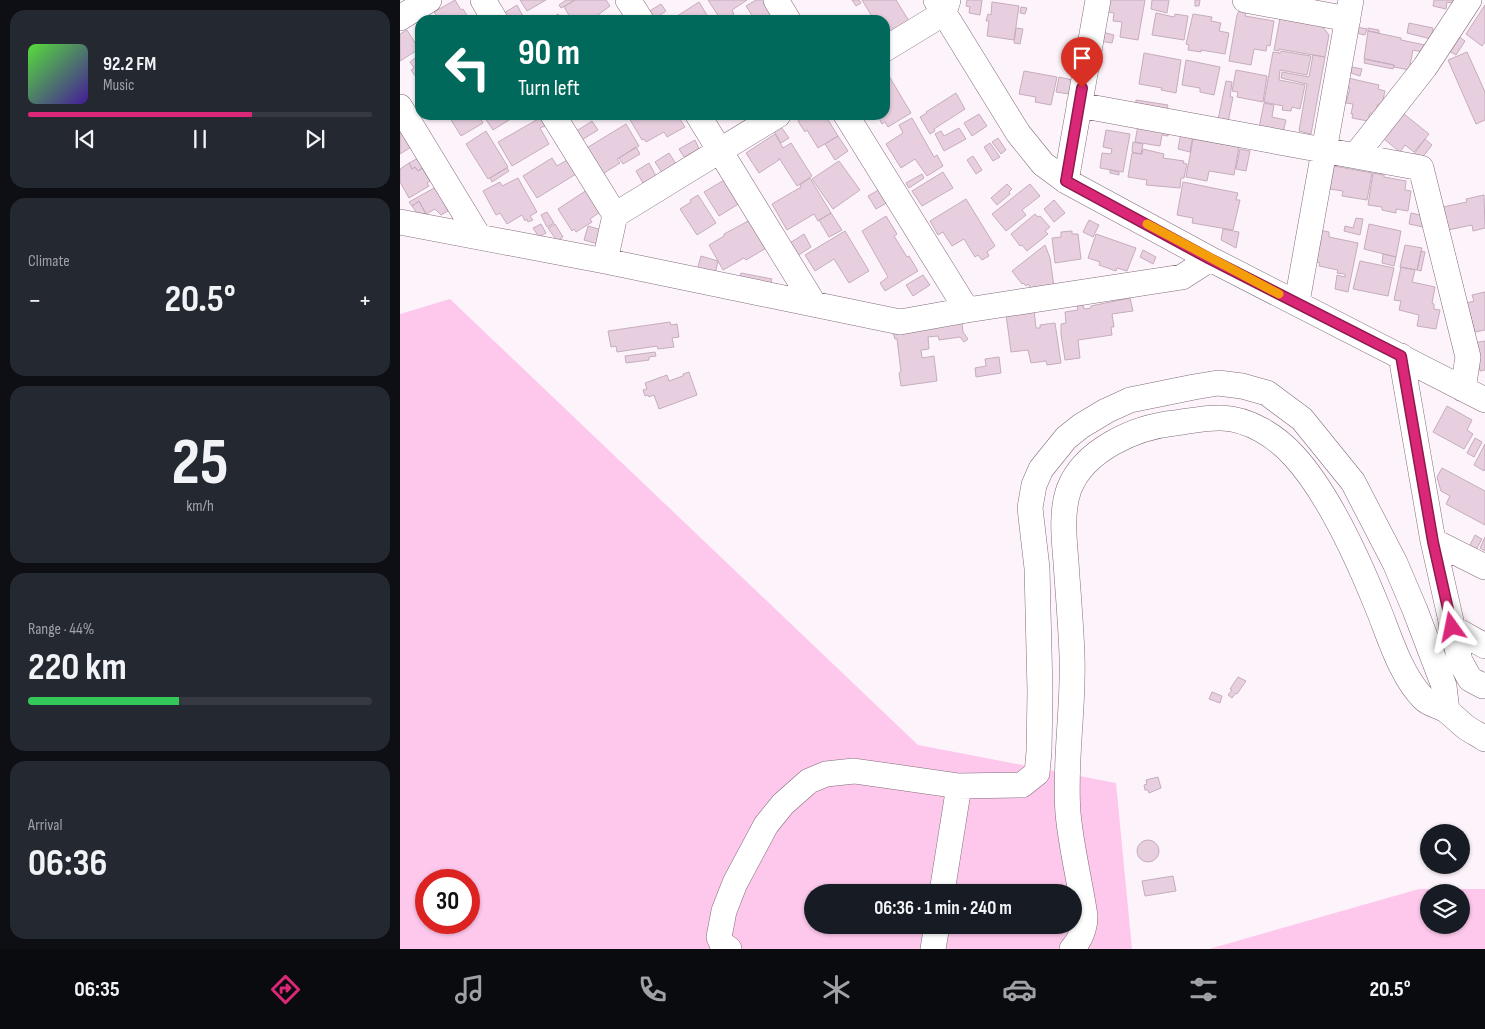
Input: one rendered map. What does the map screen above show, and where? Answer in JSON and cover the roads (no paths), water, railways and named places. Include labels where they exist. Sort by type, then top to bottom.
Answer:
[{"type":"street","points":[[400,18],[429,0]]},
{"type":"street","points":[[483,0],[492,15]]},
{"type":"street","points":[[628,0],[638,15]]},
{"type":"street","points":[[776,0],[785,15]]},
{"type":"street","points":[[1066,181],[1098,0]]},
{"type":"street","points":[[1245,0],[1350,10],[1297,302]]},
{"type":"street","points":[[1355,156],[1426,67],[1469,0]]},
{"type":"street","points":[[890,45],[942,4],[1018,132],[1043,164],[1066,181],[1210,259],[1485,400]]},
{"type":"street","points":[[1079,105],[1421,168],[1468,357],[1463,389]]},
{"type":"street","points":[[400,107],[479,237]]},
{"type":"street","points":[[557,120],[615,215],[605,261]]},
{"type":"street","points":[[701,120],[814,304]]},
{"type":"street","points":[[615,215],[770,120]]},
{"type":"street","points":[[849,120],[967,310]]},
{"type":"street","points":[[400,222],[605,261],[900,322],[1182,277],[1210,259]]},
{"type":"street","points":[[1401,356],[1433,542],[1460,662],[1470,679],[1485,685]]},
{"type":"street","points":[[729,949],[722,944],[719,937],[724,911],[735,883],[766,825],[783,804],[809,780],[826,774],[854,771],[959,786],[1022,785],[1037,773],[1040,692],[1037,568],[1030,508],[1034,485],[1041,469],[1066,438],[1081,426],[1106,411],[1130,400],[1218,383],[1242,386],[1267,393],[1302,419],[1353,482],[1395,564],[1444,686],[1447,711]]},
{"type":"street","points":[[1072,949],[1085,926],[1085,916],[1068,813],[1072,664],[1064,539],[1065,512],[1069,490],[1079,472],[1093,456],[1112,444],[1145,429],[1168,423],[1222,418],[1254,426],[1274,438],[1292,454],[1307,472],[1332,512],[1371,592],[1406,674],[1425,700],[1447,711],[1468,729],[1485,739]]},
{"type":"street","points":[[1433,542],[1485,567]]},
{"type":"street","points":[[1452,627],[1485,646]]},
{"type":"street","points":[[943,884],[959,786]]},
{"type":"street","points":[[933,949],[936,934]]}]
